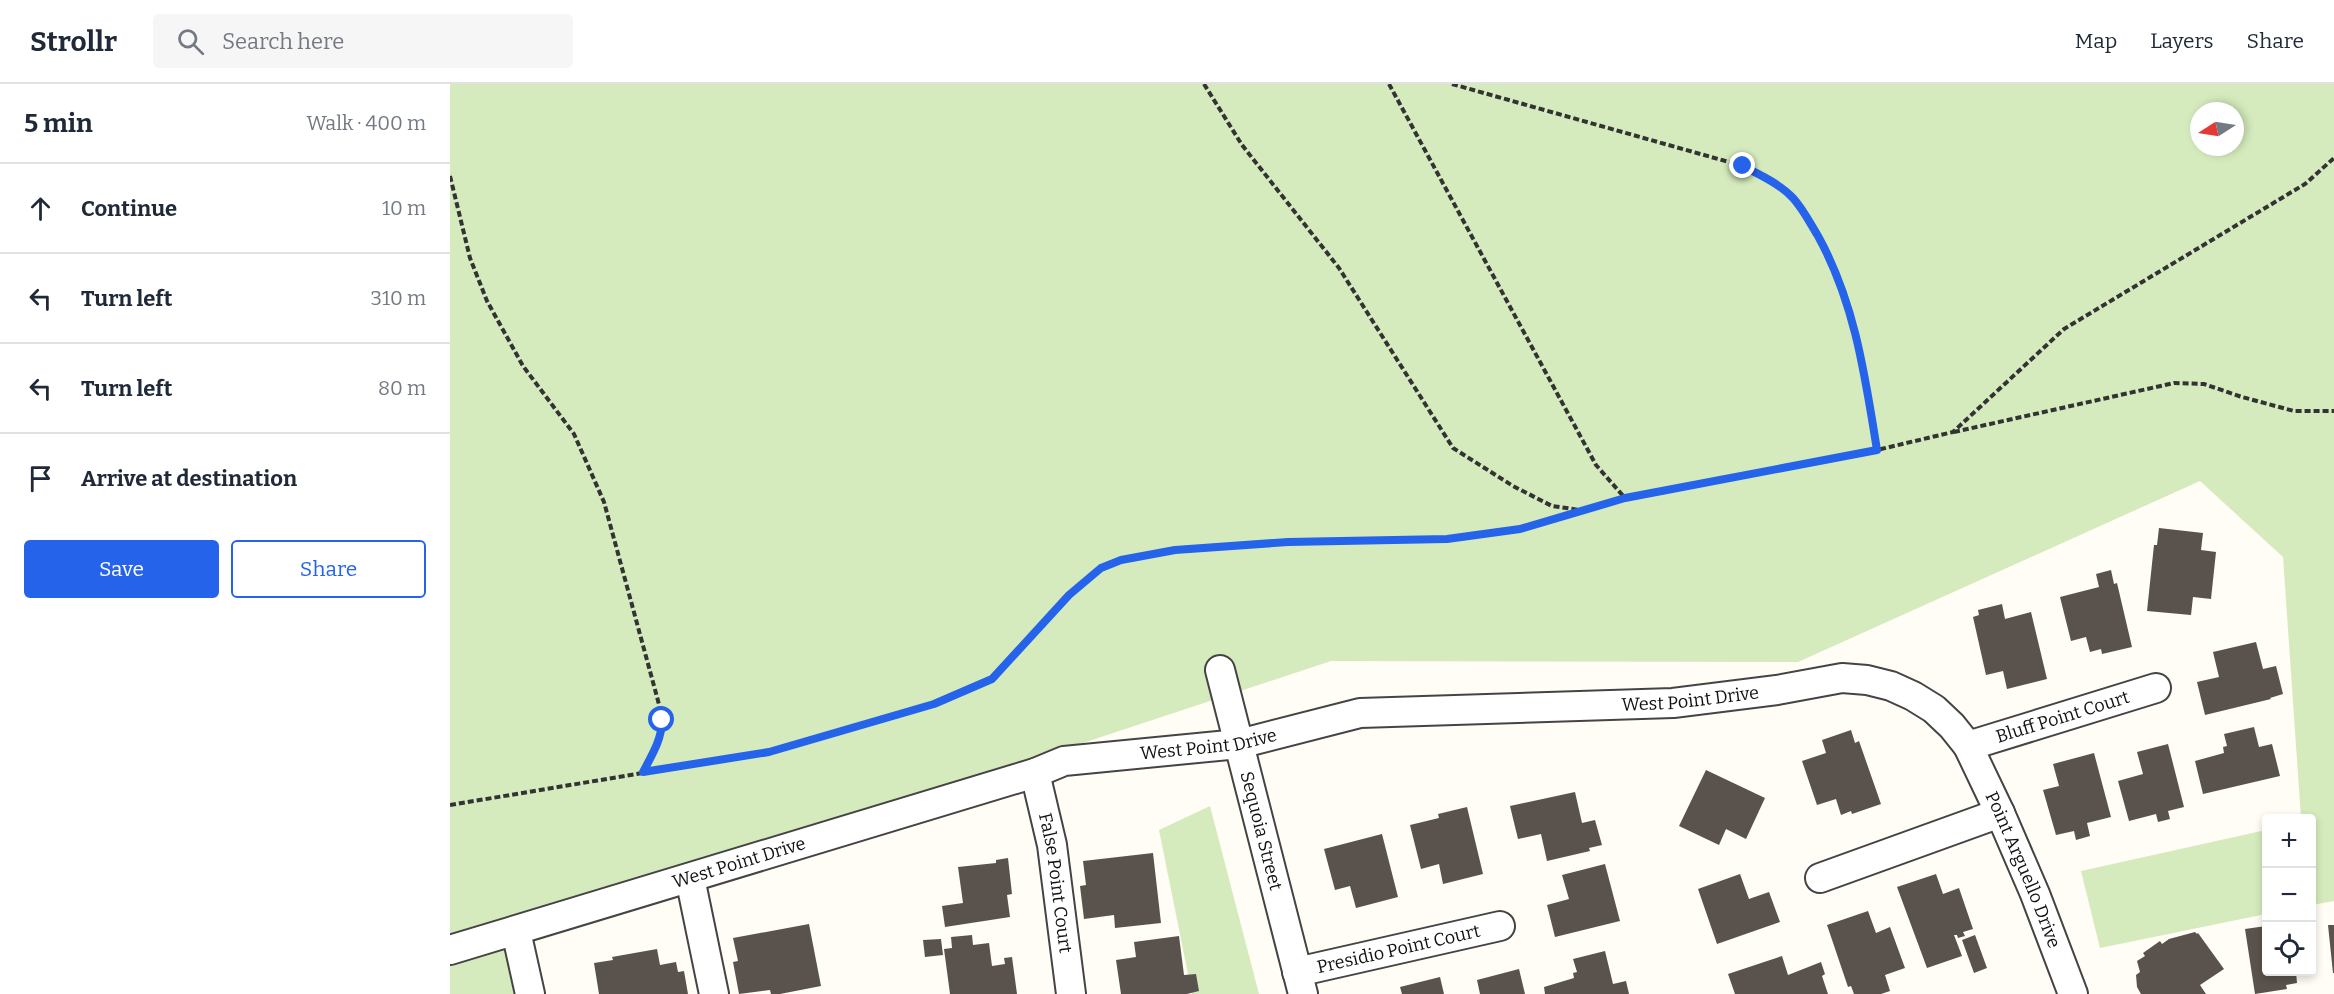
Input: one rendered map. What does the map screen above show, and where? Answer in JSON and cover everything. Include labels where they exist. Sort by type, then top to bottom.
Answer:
[{"type":"street","name":"Sequoia Street","points":[[1220,670],[1300,983]]},
{"type":"street","name":"West Point Drive","points":[[450,950],[1035,774],[1064,761],[1239,744],[1360,713],[1673,703],[1777,690],[1842,678],[1867,680],[1891,686],[1913,696],[1952,726],[1968,746]]},
{"type":"street","name":"Bluff Point Court","points":[[1968,746],[2156,688]]},
{"type":"street","name":"Point Arguello Drive","points":[[1968,746],[2035,894],[2073,994]]},
{"type":"street","name":"False Point Court","points":[[1035,774],[1052,845],[1071,994]]},
{"type":"street","points":[[1820,878],[2000,813]]},
{"type":"street","points":[[690,878],[714,994]]},
{"type":"street","name":"Presidio Point Court","points":[[1300,983],[1500,926]]},
{"type":"street","points":[[516,930],[530,994]]},
{"type":"path","points":[[1204,84],[1242,145],[1339,268],[1453,448],[1513,486],[1552,506],[1580,510]]},
{"type":"path","points":[[1389,84],[1596,465],[1625,498]]},
{"type":"path","points":[[1452,84],[1743,166],[1775,183],[1792,197],[1807,216],[1842,285],[1862,358],[1877,450]]},
{"type":"path","points":[[1953,432],[2064,329],[2305,184],[2334,158]]},
{"type":"path","points":[[450,176],[470,258],[487,301],[523,366],[574,434],[604,502],[660,708],[662,730],[655,751],[643,772]]},
{"type":"path","points":[[450,805],[769,752],[934,704],[992,679],[1069,595],[1101,568],[1121,560],[1175,550],[1288,542],[1447,539],[1520,529],[1625,498],[1877,450],[2174,383],[2204,384],[2294,411],[2334,411]]},
{"type":"green space","points":[[450,84],[2334,84],[2334,901],[2316,904],[2316,814],[2301,814],[2283,557],[2200,481],[1798,662],[1331,661],[517,930],[530,994],[450,994]]},
{"type":"green space","points":[[1210,806],[1259,994],[1192,994],[1159,830]]},
{"type":"green space","points":[[2262,831],[2262,915],[2100,948],[2081,871]]},
{"type":"building","points":[[2159,528],[2203,533],[2201,550],[2216,552],[2211,599],[2193,597],[2191,615],[2147,611],[2154,545],[2157,545]]},
{"type":"building","points":[[2111,570],[2114,584],[2117,583],[2132,647],[2102,654],[2101,649],[2090,652],[2086,637],[2071,641],[2060,597],[2099,587],[2096,574]]},
{"type":"building","points":[[2002,604],[2005,619],[2031,612],[2047,679],[2007,689],[2003,671],[1986,675],[1973,617],[1979,615],[1978,610]]},
{"type":"building","points":[[2256,642],[2263,669],[2276,666],[2283,694],[2205,715],[2197,682],[2219,677],[2213,652]]},
{"type":"building","points":[[2254,727],[2259,747],[2272,744],[2280,776],[2203,794],[2195,761],[2224,753],[2223,747],[2227,746],[2224,734]]},
{"type":"building","points":[[1851,730],[1855,743],[1859,741],[1881,804],[1852,814],[1851,811],[1841,815],[1836,799],[1817,805],[1802,761],[1826,753],[1822,740]]},
{"type":"building","points":[[2168,744],[2184,807],[2168,811],[2170,819],[2158,822],[2156,814],[2129,821],[2118,781],[2143,774],[2137,752]]},
{"type":"building","points":[[2094,753],[2111,817],[2087,823],[2090,836],[2076,840],[2074,831],[2056,835],[2043,790],[2059,786],[2053,764]]},
{"type":"building","points":[[1706,770],[1765,798],[1746,839],[1726,829],[1719,845],[1679,826]]},
{"type":"building","points":[[1575,792],[1582,823],[1595,820],[1602,845],[1589,848],[1590,851],[1547,861],[1541,834],[1518,839],[1510,806]]},
{"type":"building","points":[[1467,807],[1483,874],[1443,884],[1439,864],[1421,869],[1410,825],[1439,818],[1438,814]]},
{"type":"building","points":[[1382,834],[1398,897],[1356,908],[1350,886],[1335,890],[1324,849]]},
{"type":"building","points":[[1153,853],[1161,923],[1115,928],[1114,915],[1084,919],[1080,886],[1086,885],[1083,861]]},
{"type":"building","points":[[1008,858],[1012,894],[1007,895],[1010,917],[945,927],[942,906],[963,903],[958,867],[996,863],[996,860]]},
{"type":"building","points":[[1605,864],[1620,921],[1555,937],[1547,905],[1569,899],[1562,875]]},
{"type":"building","points":[[1740,874],[1749,899],[1769,892],[1780,922],[1717,944],[1698,889]]},
{"type":"building","points":[[1936,874],[1943,894],[1959,888],[1973,929],[1963,932],[1965,936],[1958,938],[1954,935],[1962,956],[1927,968],[1897,887]]},
{"type":"building","points":[[1868,911],[1876,933],[1890,927],[1905,968],[1885,975],[1890,991],[1881,994],[1854,994],[1851,986],[1848,987],[1827,925]]},
{"type":"building","points":[[809,924],[821,986],[780,994],[771,994],[770,990],[739,994],[733,962],[738,961],[733,938]]},
{"type":"building","points":[[2328,925],[2334,925],[2334,973],[2333,973]]},
{"type":"building","points":[[2262,927],[2262,976],[2296,976],[2297,983],[2286,985],[2287,989],[2255,994],[2245,929]]},
{"type":"building","points":[[2195,932],[2224,969],[2200,985],[2206,994],[2141,994],[2137,987],[2136,975],[2140,972],[2137,961],[2145,956],[2143,953],[2160,941],[2162,944],[2169,939]]},
{"type":"building","points":[[972,935],[973,945],[989,943],[992,966],[1005,964],[1004,958],[1012,957],[1017,994],[950,994],[944,949],[952,948],[951,937]]},
{"type":"building","points":[[1975,935],[1987,968],[1974,973],[1962,940]]},
{"type":"building","points":[[1179,936],[1184,975],[1196,974],[1199,991],[1187,994],[1121,994],[1116,960],[1136,957],[1134,942]]},
{"type":"building","points":[[941,939],[943,955],[925,957],[923,940]]},
{"type":"building","points":[[657,949],[660,965],[676,962],[678,972],[684,971],[688,994],[599,994],[594,963],[613,960],[612,957]]},
{"type":"building","points":[[1605,951],[1613,984],[1626,981],[1629,994],[1545,994],[1544,987],[1574,978],[1573,973],[1577,972],[1573,959]]},
{"type":"building","points":[[1782,956],[1788,975],[1821,962],[1825,974],[1822,976],[1828,994],[1735,994],[1728,974]]},
{"type":"building","points":[[1519,969],[1525,994],[1480,994],[1477,980]]},
{"type":"building","points":[[1440,977],[1444,994],[1402,994],[1400,987]]},
{"type":"route","points":[[662,720],[662,730],[655,751],[643,772],[769,752],[934,704],[992,679],[1069,595],[1101,568],[1121,560],[1175,550],[1288,542],[1447,539],[1520,529],[1625,498],[1877,450],[1862,358],[1842,285],[1807,216],[1792,197],[1775,183],[1743,166]]}]
